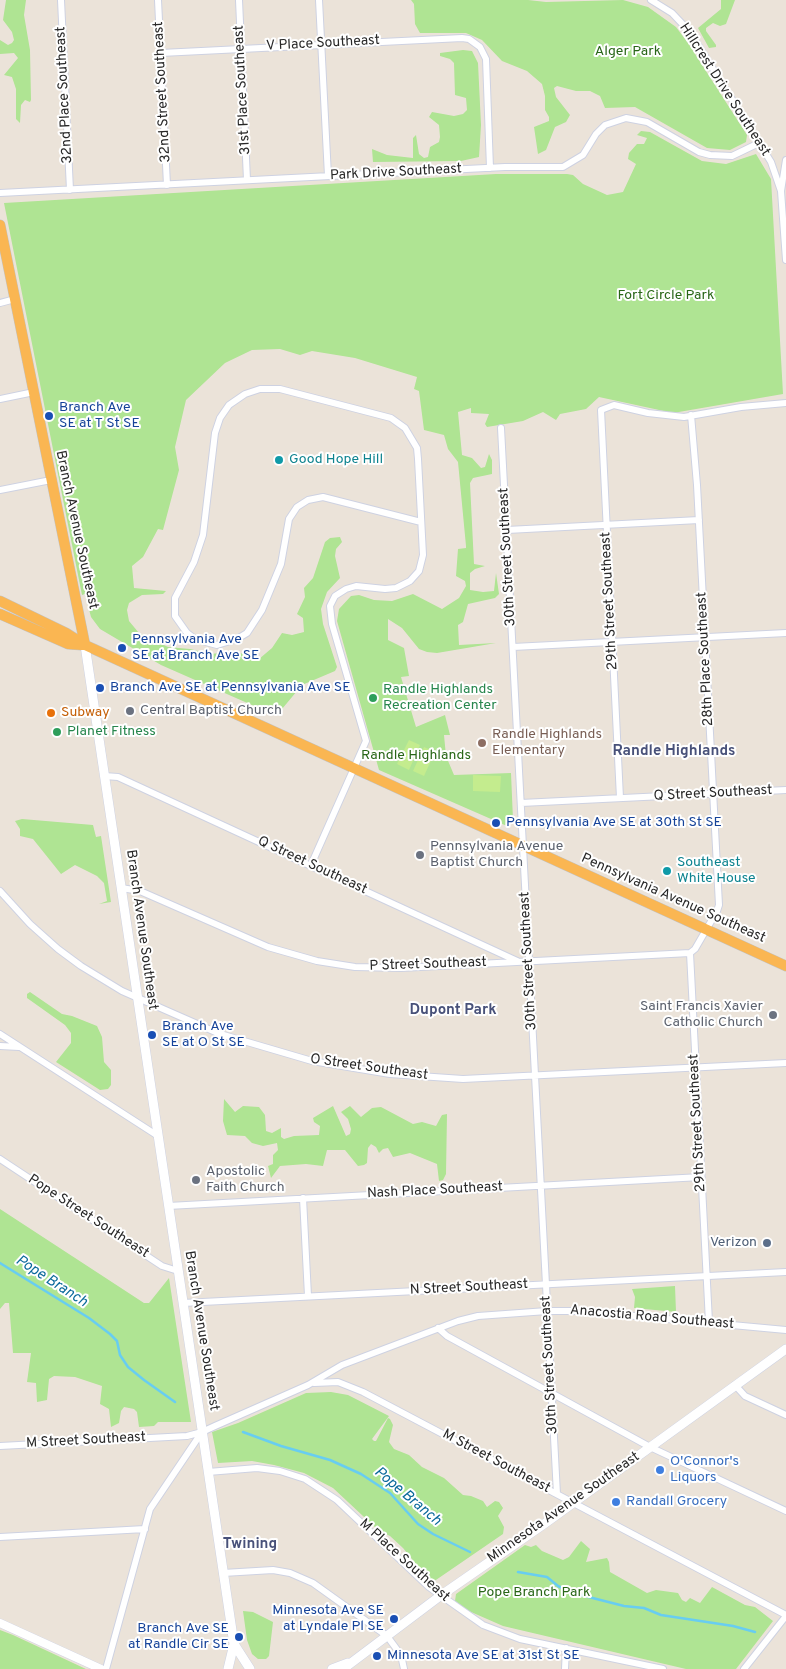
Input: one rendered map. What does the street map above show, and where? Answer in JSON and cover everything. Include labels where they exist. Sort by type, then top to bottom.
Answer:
[{"type":"highway","name":"Branch Avenue Southeast","points":[[0,225],[85,645]]},
{"type":"highway","name":"Pennsylvania Avenue Southeast","points":[[0,601],[66,633],[85,645],[786,966]]},
{"type":"highway","name":"Pennsylvania Avenue Southeast","points":[[0,614],[68,644],[85,645]]},
{"type":"main road","name":"Branch Avenue Southeast","points":[[85,645],[234,1644],[228,1669]]},
{"type":"main road","name":"Minnesota Avenue Southeast","points":[[343,1669],[440,1596],[573,1503],[786,1349]]},
{"type":"main road","name":"Branch Avenue Southeast","points":[[234,1644],[250,1669]]},
{"type":"main road","points":[[332,1669],[354,1661]]},
{"type":"street","name":"32nd Place Southeast","points":[[61,0],[70,190]]},
{"type":"street","name":"32nd Street Southeast","points":[[158,0],[167,185]]},
{"type":"street","name":"31st Place Southeast","points":[[239,0],[247,180]]},
{"type":"street","points":[[319,0],[328,176]]},
{"type":"street","name":"Hillcrest Drive Southeast","points":[[652,0],[672,13],[690,32],[770,162],[781,191]]},
{"type":"street","name":"V Place Southeast","points":[[161,53],[462,38],[472,41],[482,50],[487,71],[490,168]]},
{"type":"street","name":"Park Drive Southeast","points":[[0,193],[490,168],[552,168],[567,166],[583,155],[596,134],[605,125],[626,118],[647,122],[699,152],[710,156],[732,156],[759,143]]},
{"type":"street","points":[[770,162],[781,162],[786,158]]},
{"type":"street","points":[[786,158],[781,191],[786,260]]},
{"type":"street","points":[[0,303],[15,299]]},
{"type":"street","points":[[311,865],[365,748],[365,735],[332,624],[330,606],[337,594],[349,588],[392,589],[412,579],[419,571],[423,558],[422,522],[418,454],[411,435],[401,424],[391,418],[280,389],[256,390],[237,398],[223,414],[216,428],[203,535],[194,562],[174,598],[176,616],[186,633],[202,642],[217,645],[237,639],[246,632],[262,610],[281,564],[289,519],[297,507],[308,500],[323,497],[422,522]]},
{"type":"street","points":[[0,399],[34,392]]},
{"type":"street","points":[[691,415],[786,403]]},
{"type":"street","name":"29th Street Southeast","points":[[620,798],[601,410],[606,406],[614,405],[670,417],[691,415]]},
{"type":"street","name":"28th Place Southeast","points":[[691,415],[699,520],[719,905],[707,930]]},
{"type":"street","name":"30th Street Southeast","points":[[501,428],[556,1494]]},
{"type":"street","points":[[0,490],[51,480]]},
{"type":"street","points":[[507,530],[699,520]]},
{"type":"street","points":[[513,647],[786,633]]},
{"type":"street","name":"Q Street Southeast","points":[[104,776],[118,777],[518,962]]},
{"type":"street","name":"Q Street Southeast","points":[[521,804],[786,790]]},
{"type":"street","name":"P Street Southeast","points":[[121,888],[140,891],[259,944],[327,963],[390,968],[690,953]]},
{"type":"street","name":"O Street Southeast","points":[[0,891],[30,924],[64,953],[101,979],[138,999],[243,1042],[331,1065],[432,1078],[535,1076],[786,1063]]},
{"type":"street","points":[[690,953],[695,949],[707,930]]},
{"type":"street","name":"29th Street Southeast","points":[[690,953],[706,1276],[710,1322]]},
{"type":"street","points":[[0,1034],[158,1136]]},
{"type":"street","points":[[0,1046],[20,1047]]},
{"type":"street","name":"Pope Street Southeast","points":[[0,1159],[162,1266],[178,1271]]},
{"type":"street","name":"Nash Place Southeast","points":[[168,1206],[701,1177]]},
{"type":"street","points":[[303,1198],[308,1296]]},
{"type":"street","name":"N Street Southeast","points":[[183,1303],[786,1272]]},
{"type":"street","name":"Anacostia Road Southeast","points":[[202,1432],[308,1385],[342,1365],[438,1328],[478,1316],[547,1311],[710,1322],[786,1330]]},
{"type":"street","points":[[438,1328],[447,1336],[650,1447],[786,1512]]},
{"type":"street","name":"M Street Southeast","points":[[308,1385],[332,1382],[352,1388],[786,1616]]},
{"type":"street","points":[[734,1386],[745,1396],[786,1415]]},
{"type":"street","points":[[106,1669],[152,1504],[202,1432]]},
{"type":"street","name":"M Street Southeast","points":[[0,1446],[187,1436],[202,1432]]},
{"type":"street","name":"M Place Southeast","points":[[208,1472],[243,1468],[266,1468],[293,1474],[316,1485],[337,1500],[400,1561],[440,1596],[472,1619],[495,1631],[663,1669]]},
{"type":"street","points":[[0,1537],[145,1529]]},
{"type":"street","points":[[223,1573],[260,1569],[296,1576],[318,1586],[387,1636],[402,1657],[404,1669]]},
{"type":"street","points":[[744,1669],[786,1616]]},
{"type":"street","points":[[0,1623],[101,1669]]},
{"type":"street","points":[[566,1648],[566,1669]]},
{"type":"green space","points":[[6,0],[26,0],[24,15],[30,50],[31,100],[30,102],[25,100],[21,105],[20,123],[16,119],[16,89],[12,77],[4,75],[18,58],[14,53],[0,54],[0,40],[8,45],[14,40],[12,32],[3,20]]},
{"type":"green space","name":"Alger Park","points":[[411,0],[528,0],[546,2],[623,0],[648,7],[676,27],[688,43],[747,135],[746,142],[730,150],[707,148],[635,107],[605,108],[600,96],[590,91],[576,91],[557,86],[554,88],[556,97],[570,115],[566,122],[555,127],[546,150],[538,154],[534,127],[549,121],[545,110],[545,96],[542,84],[527,71],[502,61],[482,40],[466,33],[420,33],[415,24],[414,4]]},
{"type":"green space","points":[[721,0],[735,0],[726,24],[720,26],[713,23],[706,28],[706,31],[716,45],[716,47],[709,48],[698,28],[721,9]]},
{"type":"green space","points":[[463,50],[472,51],[478,63],[481,125],[479,157],[461,161],[373,162],[372,149],[387,155],[413,158],[413,138],[416,135],[419,154],[424,158],[428,157],[430,147],[439,142],[440,137],[439,125],[429,117],[432,112],[454,116],[463,114],[467,110],[466,98],[455,95],[454,63],[450,59],[440,56],[440,53]]},
{"type":"green space","name":"Fort Circle Park","points":[[641,131],[650,132],[702,161],[726,164],[756,154],[771,179],[783,394],[673,413],[599,397],[586,409],[560,414],[556,420],[543,412],[523,421],[487,427],[485,424],[489,414],[471,413],[471,408],[458,412],[462,455],[472,458],[481,468],[485,467],[489,454],[492,460],[492,474],[473,478],[470,483],[474,564],[485,566],[475,569],[470,573],[470,590],[494,591],[496,573],[499,594],[495,598],[468,604],[463,622],[458,625],[459,645],[496,643],[437,653],[427,652],[419,649],[402,628],[388,619],[388,640],[404,648],[409,676],[401,677],[416,727],[445,715],[450,735],[444,735],[446,756],[454,775],[511,773],[513,820],[507,826],[379,770],[337,621],[339,609],[351,596],[359,595],[374,600],[392,601],[413,594],[442,609],[459,598],[466,586],[465,581],[456,576],[458,549],[466,548],[458,462],[448,449],[444,435],[424,430],[419,391],[414,389],[417,377],[355,358],[312,351],[300,355],[280,349],[252,350],[225,363],[186,400],[175,447],[179,470],[163,530],[158,529],[143,557],[132,566],[134,588],[166,591],[163,594],[142,595],[129,603],[127,610],[129,621],[139,633],[168,647],[190,649],[211,654],[236,651],[259,659],[272,648],[282,633],[292,635],[304,632],[303,618],[297,614],[305,597],[304,588],[313,578],[325,542],[330,538],[340,537],[342,542],[336,549],[335,556],[340,578],[327,592],[321,609],[323,624],[337,667],[335,671],[302,685],[282,709],[270,713],[161,665],[100,629],[91,617],[85,594],[82,595],[4,203],[496,174],[573,175],[583,184],[607,195],[623,192],[636,164],[628,159],[629,153],[637,144],[644,144],[647,138],[637,135]]},
{"type":"green space","points":[[409,740],[420,745],[409,770],[397,764]]},
{"type":"green space","points":[[424,747],[435,752],[424,776],[413,771]]},
{"type":"green space","points":[[473,775],[501,776],[500,792],[473,791]]},
{"type":"green space","points":[[22,819],[93,825],[96,837],[101,836],[111,902],[99,904],[107,901],[104,883],[97,876],[75,865],[61,874],[33,839],[20,836],[20,829],[15,821]]},
{"type":"green space","points":[[30,992],[62,1014],[97,1026],[102,1037],[104,1062],[111,1070],[111,1085],[108,1089],[100,1090],[56,1062],[71,1043],[71,1033],[65,1025],[27,998],[27,994]]},
{"type":"green space","points":[[224,1099],[235,1112],[243,1106],[259,1107],[265,1115],[266,1131],[272,1133],[281,1128],[281,1137],[284,1139],[294,1136],[319,1135],[320,1126],[314,1122],[313,1118],[333,1106],[346,1136],[350,1134],[351,1129],[348,1119],[341,1112],[350,1106],[361,1117],[372,1108],[381,1107],[413,1124],[422,1122],[436,1126],[442,1115],[447,1114],[446,1174],[443,1180],[439,1181],[437,1164],[410,1153],[393,1157],[388,1148],[383,1149],[379,1153],[376,1147],[371,1144],[368,1148],[367,1163],[364,1165],[358,1166],[345,1150],[327,1150],[323,1166],[306,1164],[280,1166],[271,1178],[268,1166],[273,1164],[273,1155],[278,1150],[277,1143],[263,1146],[252,1143],[245,1136],[227,1135],[223,1121]]},
{"type":"green space","points":[[0,1209],[144,1303],[149,1303],[169,1278],[191,1422],[158,1422],[154,1426],[139,1427],[137,1412],[134,1409],[124,1407],[121,1411],[119,1423],[111,1427],[109,1409],[100,1404],[102,1386],[75,1377],[54,1376],[49,1379],[47,1400],[37,1402],[36,1383],[27,1382],[31,1353],[13,1353],[9,1303],[5,1303],[0,1309]]},
{"type":"green space","points":[[675,1286],[676,1312],[634,1308],[635,1297],[632,1289]]},
{"type":"green space","name":"Pope Branch Park","points":[[331,1392],[348,1395],[389,1416],[372,1439],[374,1441],[376,1441],[388,1418],[393,1425],[389,1442],[394,1449],[409,1455],[422,1467],[444,1478],[463,1495],[483,1501],[487,1507],[495,1501],[499,1502],[503,1508],[498,1516],[504,1527],[503,1534],[433,1582],[403,1548],[390,1536],[378,1530],[333,1488],[304,1473],[274,1465],[252,1461],[218,1463],[212,1432],[238,1423],[306,1393]]},
{"type":"green space","name":"Pope Branch Park","points":[[581,1541],[590,1549],[586,1562],[607,1558],[610,1572],[647,1593],[656,1590],[678,1593],[682,1600],[686,1602],[690,1598],[700,1603],[712,1587],[745,1605],[755,1607],[773,1621],[736,1669],[686,1669],[503,1626],[462,1608],[455,1601],[456,1594],[525,1545],[531,1547],[536,1545],[542,1551],[563,1560],[569,1557]]},
{"type":"green space","points":[[243,1611],[253,1612],[273,1622],[269,1656],[266,1659],[258,1659],[252,1654],[247,1640]]},
{"type":"green space","points":[[0,1630],[13,1635],[86,1669],[0,1669]]},
{"type":"waterway","name":"Pope Branch","points":[[0,1263],[89,1318],[110,1334],[117,1341],[120,1355],[128,1367],[175,1402]]},
{"type":"waterway","name":"Pope Branch","points":[[243,1432],[281,1446],[330,1460],[361,1474],[390,1493],[418,1524],[433,1534],[470,1552]]},
{"type":"waterway","name":"Pope Branch","points":[[518,1572],[547,1577],[558,1586],[573,1593],[624,1606],[644,1608],[661,1615],[733,1626],[755,1632]]},
{"type":"place","name":"Branch Ave SE at T St SE","points":[[49,416]]},
{"type":"place","name":"Good Hope Hill","points":[[279,460]]},
{"type":"place","name":"Pennsylvania Ave SE at Branch Ave SE","points":[[122,648]]},
{"type":"place","name":"Branch Ave SE at Pennsylvania Ave SE","points":[[100,688]]},
{"type":"place","name":"Randle Highlands Recreation Center","points":[[373,698]]},
{"type":"place","name":"Central Baptist Church","points":[[130,711]]},
{"type":"place","name":"Subway","points":[[51,713]]},
{"type":"place","name":"Planet Fitness","points":[[57,732]]},
{"type":"place","name":"Randle Highlands Elementary","points":[[482,743]]},
{"type":"place","name":"Pennsylvania Ave SE at 30th St SE","points":[[496,823]]},
{"type":"place","name":"Pennsylvania Avenue Baptist Church","points":[[420,855]]},
{"type":"place","name":"Southeast White House","points":[[667,871]]},
{"type":"place","name":"Saint Francis Xavier Catholic Church","points":[[773,1015]]},
{"type":"place","name":"Branch Ave SE at O St SE","points":[[152,1035]]},
{"type":"place","name":"Apostolic Faith Church","points":[[196,1180]]},
{"type":"place","name":"Verizon","points":[[767,1243]]},
{"type":"place","name":"O'Connor's Liquors","points":[[660,1470]]},
{"type":"place","name":"Randall Grocery","points":[[616,1502]]},
{"type":"place","name":"Minnesota Ave SE at Lyndale Pl SE","points":[[394,1619]]},
{"type":"place","name":"Branch Ave SE at Randle Cir SE","points":[[239,1637]]},
{"type":"place","name":"Minnesota Ave SE at 31st St SE","points":[[377,1656]]},
{"type":"district","name":"Randle Highlands","points":[[674,752]]},
{"type":"district","name":"Dupont Park","points":[[453,1011]]},
{"type":"district","name":"Twining","points":[[250,1545]]}]
